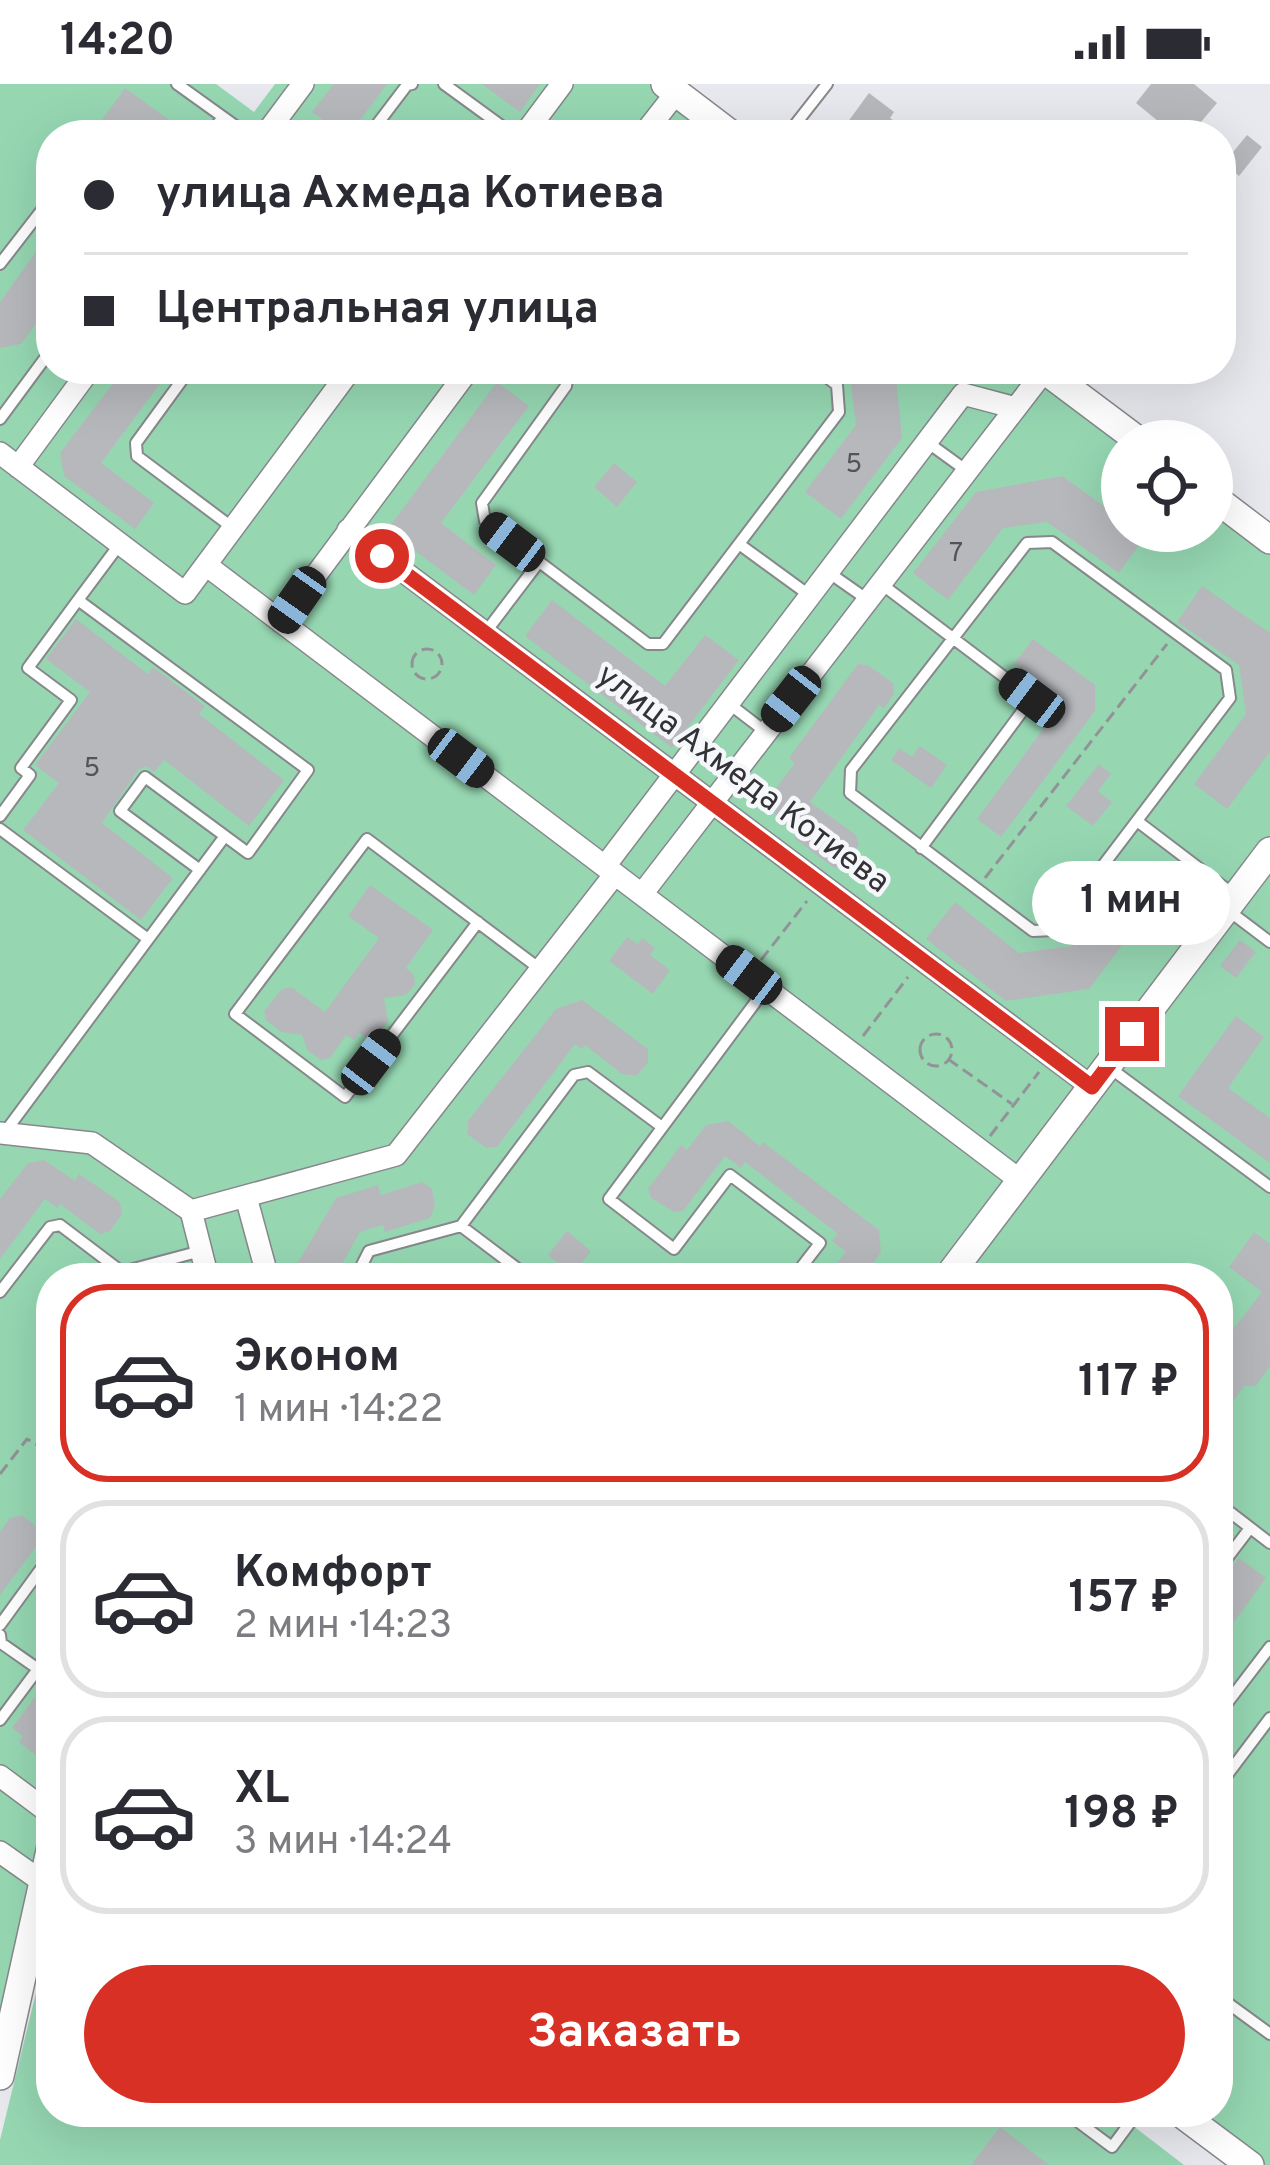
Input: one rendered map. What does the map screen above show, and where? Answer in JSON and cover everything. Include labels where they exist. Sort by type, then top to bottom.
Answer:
[{"type":"street","points":[[276,120],[303,84]]},
{"type":"street","points":[[535,120],[562,84]]},
{"type":"street","points":[[652,120],[670,88],[712,120]]},
{"type":"street","points":[[77,384],[9,460],[185,593],[340,384]]},
{"type":"street","points":[[281,622],[459,384]]},
{"type":"street","points":[[642,894],[1034,384]]},
{"type":"street","points":[[1063,384],[1111,420]]},
{"type":"street","points":[[191,1211],[396,1155],[540,969],[674,774],[963,394],[1016,408]]},
{"type":"street","points":[[1233,512],[1270,540]]},
{"type":"street","name":"улица Ахмеда Котиева","points":[[348,530],[1052,1056],[1100,1076]]},
{"type":"street","points":[[206,565],[1021,1180]]},
{"type":"street","points":[[958,1263],[1270,851]]},
{"type":"street","points":[[1,1135],[92,1143],[191,1211],[204,1263]]},
{"type":"street","points":[[246,1197],[264,1263]]},
{"type":"street","points":[[0,1776],[36,1803]]},
{"type":"street","points":[[0,1852],[36,1877]]},
{"type":"street","points":[[0,2077],[36,1918]]},
{"type":"street","points":[[1199,2127],[1250,2165]]},
{"type":"lane","points":[[177,84],[228,120]]},
{"type":"lane","points":[[380,120],[412,84]]},
{"type":"lane","points":[[444,84],[493,120]]},
{"type":"lane","points":[[798,120],[826,84]]},
{"type":"lane","points":[[220,120],[223,116]]},
{"type":"lane","points":[[0,264],[36,218]]},
{"type":"lane","points":[[0,419],[36,370]]},
{"type":"lane","points":[[179,384],[136,443],[137,456],[234,528]]},
{"type":"lane","points":[[566,384],[482,502],[485,521],[648,644],[663,644],[839,412],[836,384]]},
{"type":"lane","points":[[927,442],[967,471]]},
{"type":"lane","points":[[1052,542],[1226,670],[1230,698],[1054,930],[1033,931],[850,794],[851,770],[953,638],[1027,543],[1052,542]]},
{"type":"lane","points":[[740,544],[810,596]]},
{"type":"lane","points":[[0,816],[30,775],[21,768],[71,700],[28,668],[119,545]]},
{"type":"lane","points":[[485,633],[539,562]]},
{"type":"lane","points":[[828,572],[874,592],[953,638],[1032,698],[921,848]]},
{"type":"lane","points":[[78,600],[308,770],[248,853],[145,777],[120,811],[200,870]]},
{"type":"lane","points":[[728,703],[766,732]]},
{"type":"lane","points":[[1137,821],[1270,942]]},
{"type":"lane","points":[[0,829],[148,939]]},
{"type":"lane","points":[[1,1135],[225,836]]},
{"type":"lane","points":[[478,922],[345,1097],[235,1014],[367,839],[478,922],[540,969]]},
{"type":"lane","points":[[758,982],[609,1199],[674,1249],[730,1175],[820,1243],[805,1263]]},
{"type":"lane","points":[[363,1263],[368,1252],[461,1226],[574,1075],[588,1072],[662,1127]]},
{"type":"lane","points":[[1100,1076],[1270,1187]]},
{"type":"lane","points":[[0,1292],[50,1226],[60,1226],[110,1263]]},
{"type":"lane","points":[[461,1226],[510,1263]]},
{"type":"lane","points":[[156,1263],[201,1251]]},
{"type":"lane","points":[[1233,1515],[1270,1543]]},
{"type":"lane","points":[[1233,1550],[1250,1528]]},
{"type":"lane","points":[[0,1625],[36,1576]]},
{"type":"lane","points":[[0,1635],[1,1642],[36,1668]]},
{"type":"lane","points":[[1233,1695],[1270,1647]]},
{"type":"lane","points":[[0,1720],[36,1672]]},
{"type":"lane","points":[[1233,1768],[1269,1721]]},
{"type":"lane","points":[[1233,2007],[1270,2034]]},
{"type":"lane","points":[[1085,2127],[1112,2147],[1127,2127]]},
{"type":"path","points":[[976,889],[1175,633]]},
{"type":"path","points":[[426,649],[438,654],[440,674],[428,680],[416,675],[412,662],[426,649]]},
{"type":"path","points":[[758,982],[820,883]]},
{"type":"path","points":[[851,1052],[922,959]]},
{"type":"path","points":[[926,1037],[945,1037],[951,1045],[948,1059],[935,1066],[926,1063],[920,1045],[926,1037]]},
{"type":"path","points":[[982,1147],[1052,1056]]},
{"type":"path","points":[[948,1059],[1014,1105]]},
{"type":"path","points":[[0,1474],[27,1438],[36,1444]]},
{"type":"green space","points":[[0,84],[216,84],[254,112],[275,84],[665,84],[712,120],[36,120],[36,384],[1059,384],[1101,422],[1101,552],[1233,552],[1233,512],[1270,540],[1270,2165],[1250,2165],[1199,2127],[1233,2127],[1233,1263],[36,1263],[36,1914],[0,2076]]},
{"type":"green space","points":[[36,1992],[36,2127],[1135,2127],[1184,2165],[0,2165],[0,2140]]},
{"type":"building","points":[[334,84],[387,84],[360,120],[323,120],[312,112]]},
{"type":"building","points":[[482,84],[540,84],[520,112]]},
{"type":"building","points":[[1151,84],[1194,84],[1217,103],[1203,120],[1157,120],[1136,103]]},
{"type":"building","points":[[125,88],[169,120],[102,120]]},
{"type":"building","points":[[869,93],[894,112],[893,120],[849,120]]},
{"type":"building","points":[[1247,135],[1262,147],[1239,176],[1236,173],[1236,148]]},
{"type":"building","points":[[36,252],[36,324],[21,344],[0,348],[0,302]]},
{"type":"building","points":[[113,384],[160,384],[101,463],[154,503],[135,529],[64,476],[60,453]]},
{"type":"building","points":[[496,384],[529,406],[441,523],[496,565],[474,595],[387,530]]},
{"type":"building","points":[[851,384],[897,384],[902,438],[841,519],[805,492],[856,425]]},
{"type":"building","points":[[614,463],[637,482],[617,507],[594,487]]},
{"type":"building","points":[[1062,476],[1101,504],[1101,552],[1134,552],[1119,573],[1047,522],[1003,528],[948,600],[913,573],[976,492]]},
{"type":"building","points":[[1202,586],[1270,633],[1270,752],[1227,809],[1194,784],[1246,714],[1239,665],[1177,622]]},
{"type":"building","points":[[552,600],[665,686],[705,635],[739,660],[672,748],[525,636]]},
{"type":"building","points":[[76,619],[148,674],[153,667],[205,706],[199,714],[284,780],[249,826],[164,760],[154,772],[146,766],[138,770],[102,823],[173,878],[141,920],[23,830],[59,783],[35,765],[90,692],[46,659]]},
{"type":"building","points":[[1033,639],[1095,685],[1095,711],[1001,837],[977,819],[1064,701],[1014,664]]},
{"type":"building","points":[[858,664],[868,665],[893,683],[894,694],[884,708],[879,705],[810,802],[856,835],[859,845],[843,868],[834,868],[794,838],[798,832],[775,814],[771,795],[795,763],[789,758]]},
{"type":"building","points":[[920,746],[947,765],[931,788],[891,760],[899,748],[912,757]]},
{"type":"building","points":[[1099,764],[1111,774],[1098,791],[1112,802],[1093,826],[1066,806]]},
{"type":"building","points":[[1118,884],[1150,908],[1089,989],[1006,1001],[926,939],[955,902],[1019,953],[1072,946]]},
{"type":"building","points":[[370,885],[433,930],[406,968],[415,984],[406,995],[384,998],[388,1021],[376,1038],[369,1040],[359,1033],[354,1040],[346,1035],[330,1058],[321,1060],[308,1051],[302,1035],[281,1032],[266,1020],[264,1011],[282,989],[291,987],[325,1012],[379,938],[348,916]]},
{"type":"building","points":[[627,937],[638,944],[642,938],[655,948],[650,955],[670,970],[653,994],[609,961]]},
{"type":"building","points":[[1240,940],[1256,952],[1236,978],[1220,966]]},
{"type":"building","points":[[582,1000],[648,1049],[648,1063],[636,1076],[622,1074],[585,1045],[582,1049],[575,1044],[497,1147],[486,1148],[467,1134],[468,1121],[556,1009]]},
{"type":"building","points":[[1236,1016],[1264,1037],[1228,1088],[1270,1118],[1270,1163],[1178,1096]]},
{"type":"building","points":[[728,1121],[760,1146],[763,1142],[879,1230],[881,1252],[873,1263],[837,1263],[846,1252],[832,1241],[838,1234],[745,1162],[741,1168],[725,1156],[683,1211],[674,1212],[651,1198],[648,1189],[681,1145],[687,1150],[706,1125]]},
{"type":"building","points":[[44,1160],[75,1181],[79,1174],[120,1202],[122,1214],[110,1231],[100,1234],[60,1204],[57,1208],[45,1199],[0,1259],[0,1199],[28,1163]]},
{"type":"building","points":[[422,1182],[432,1189],[435,1206],[430,1218],[385,1232],[383,1225],[360,1232],[342,1263],[298,1263],[336,1198],[378,1185],[381,1195]]},
{"type":"building","points":[[567,1231],[591,1251],[582,1263],[558,1263],[548,1255]]},
{"type":"building","points":[[1254,1232],[1270,1244],[1270,1366],[1256,1386],[1244,1386],[1233,1401],[1233,1330],[1262,1292],[1233,1270],[1232,1263]]},
{"type":"building","points":[[22,1515],[36,1526],[36,1547],[0,1595],[0,1532],[10,1518]]},
{"type":"building","points":[[1239,1558],[1266,1578],[1233,1623],[1233,1566]]},
{"type":"building","points":[[36,1698],[36,1755],[19,1742],[23,1736],[12,1728]]},
{"type":"building","points":[[1000,2127],[1049,2165],[971,2165]]},
{"type":"route","points":[[382,556],[1092,1087],[1132,1034]]}]
